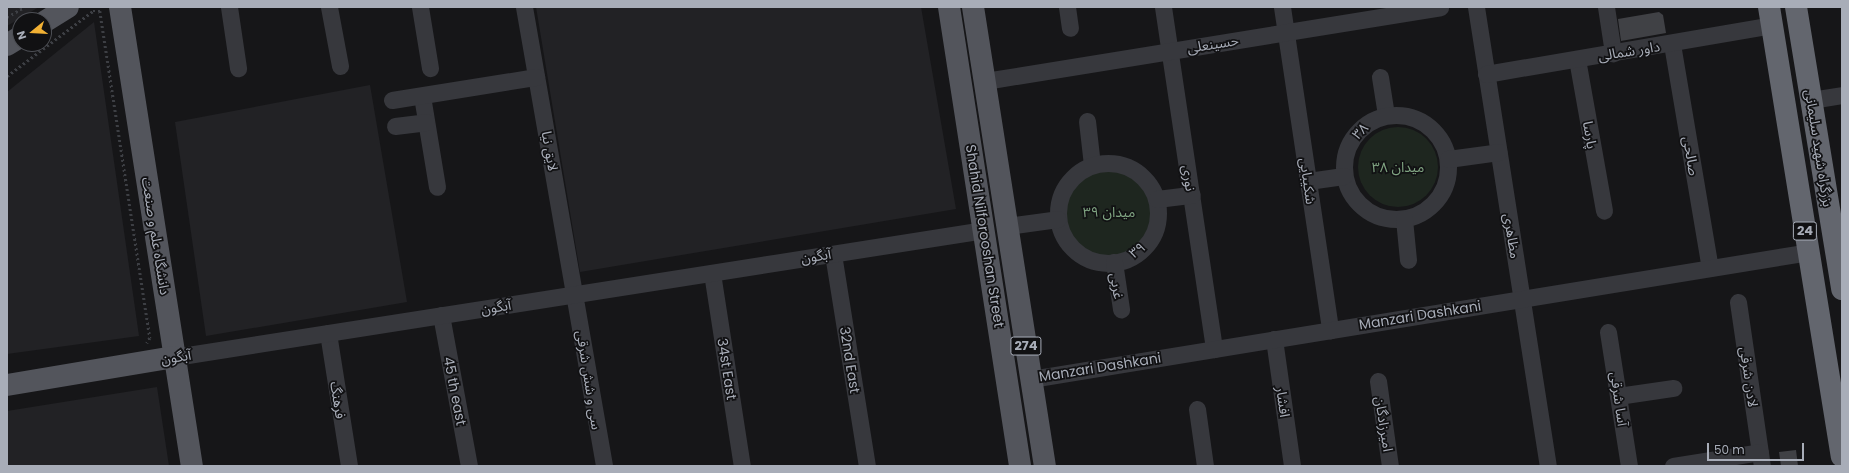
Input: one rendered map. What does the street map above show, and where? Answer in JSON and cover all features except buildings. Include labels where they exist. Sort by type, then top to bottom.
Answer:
[{"type":"highway","name":"بزرگراه شهید سلیمانی","points":[[1796,7],[1811,100],[1839,249],[1842,288]]},
{"type":"highway","name":"24","points":[[1770,16],[1795,203],[1809,252],[1842,456]]},
{"type":"main road","points":[[52,17],[68,7]]},
{"type":"main road","name":"دانشگاه علم و صنعت","points":[[120,7],[192,466]]},
{"type":"main road","name":"Shahid Nilforooshan Street","points":[[949,7],[1020,466]]},
{"type":"main road","name":"274","points":[[974,7],[1007,226]]},
{"type":"main road","points":[[984,230],[1007,226]]},
{"type":"main road","name":"Shahid Nilforooshan Street","points":[[1007,226],[1044,466]]},
{"type":"main road","points":[[137,364],[157,352],[170,324]]},
{"type":"main road","name":"آبگون","points":[[7,385],[175,357]]},
{"type":"street","points":[[229,7],[238,68]]},
{"type":"street","points":[[329,7],[340,66]]},
{"type":"street","points":[[420,7],[430,68]]},
{"type":"street","name":"لایق نیا","points":[[524,7],[575,294]]},
{"type":"street","points":[[1067,7],[1070,28]]},
{"type":"street","name":"نوری","points":[[1164,7],[1214,349]]},
{"type":"street","name":"شکیبایی","points":[[1282,7],[1330,330]]},
{"type":"street","name":"حسینعلی","points":[[985,81],[1440,7]]},
{"type":"street","name":"مظاهری","points":[[1476,7],[1548,466]]},
{"type":"street","points":[[1606,7],[1613,53]]},
{"type":"street","name":"داور شمالی","points":[[1486,74],[1672,44],[1770,16]]},
{"type":"street","name":"صالحی","points":[[1672,44],[1710,268]]},
{"type":"street","name":"پارسا","points":[[1576,59],[1604,211]]},
{"type":"street","points":[[392,100],[536,77]]},
{"type":"street","points":[[1380,77],[1386,115]]},
{"type":"street","points":[[1811,100],[1842,95]]},
{"type":"street","points":[[422,96],[437,187]]},
{"type":"street","name":"۳۸","points":[[1403,114],[1424,123],[1443,143],[1448,159],[1443,191],[1424,211],[1404,219],[1388,220],[1359,205],[1344,176],[1343,159],[1358,130],[1386,115],[1403,114]]},
{"type":"street","points":[[1087,121],[1092,165]]},
{"type":"street","points":[[395,126],[426,122]]},
{"type":"street","points":[[1448,159],[1499,152]]},
{"type":"street","points":[[1007,226],[1058,219],[1059,202],[1066,186],[1077,173],[1092,165],[1107,163],[1136,171],[1157,199],[1192,195]]},
{"type":"street","points":[[1308,181],[1344,176]]},
{"type":"street","name":"۳۹","points":[[1058,219],[1071,247],[1084,256],[1114,262],[1128,258],[1151,239],[1156,225],[1157,199]]},
{"type":"street","points":[[1404,219],[1408,260]]},
{"type":"street","name":"آبگون","points":[[175,357],[984,230]]},
{"type":"street","name":"Manzari Dashkani","points":[[1031,379],[1809,252]]},
{"type":"street","name":"32nd East","points":[[833,254],[867,466]]},
{"type":"street","name":"غربی","points":[[1114,262],[1121,309]]},
{"type":"street","name":"34st East","points":[[712,273],[742,466]]},
{"type":"street","name":"سی و شش شرقی","points":[[575,294],[604,466]]},
{"type":"street","name":"لادن شرقی","points":[[1738,302],[1761,459]]},
{"type":"street","name":"45 th east","points":[[441,315],[469,466]]},
{"type":"street","name":"آسا شرقی","points":[[1608,332],[1628,466]]},
{"type":"street","name":"فرهنگ","points":[[328,333],[349,466]]},
{"type":"street","name":"افشار","points":[[1274,339],[1292,466]]},
{"type":"street","name":"امیرزادگان","points":[[1378,381],[1390,466]]},
{"type":"street","points":[[1618,396],[1673,388]]},
{"type":"street","points":[[1197,409],[1205,466]]},
{"type":"street","points":[[1673,466],[1761,459]]},
{"type":"path","points":[[7,17],[24,7]]},
{"type":"path","points":[[7,76],[93,11],[100,12],[149,343]]},
{"type":"shaded area","points":[[7,7],[39,7],[31,12],[12,12],[12,23],[7,26]]},
{"type":"shaded area","points":[[536,7],[921,7],[956,209],[580,272]]},
{"type":"shaded area","points":[[94,22],[139,336],[7,354],[7,92]]},
{"type":"shaded area","points":[[370,85],[407,302],[206,336],[175,122]]},
{"type":"shaded area","points":[[157,387],[169,466],[7,466],[7,411]]},
{"type":"green space","name":"میدان ۳۸","points":[[1398,127],[1413,130],[1426,139],[1435,152],[1438,167],[1435,182],[1426,195],[1413,204],[1398,207],[1383,204],[1370,195],[1361,182],[1358,167],[1361,152],[1370,139],[1383,130]]},
{"type":"green space","name":"میدان ۳۹","points":[[1122,165],[1147,182],[1157,214],[1151,239],[1114,262],[1084,256],[1058,219],[1077,173]]}]
